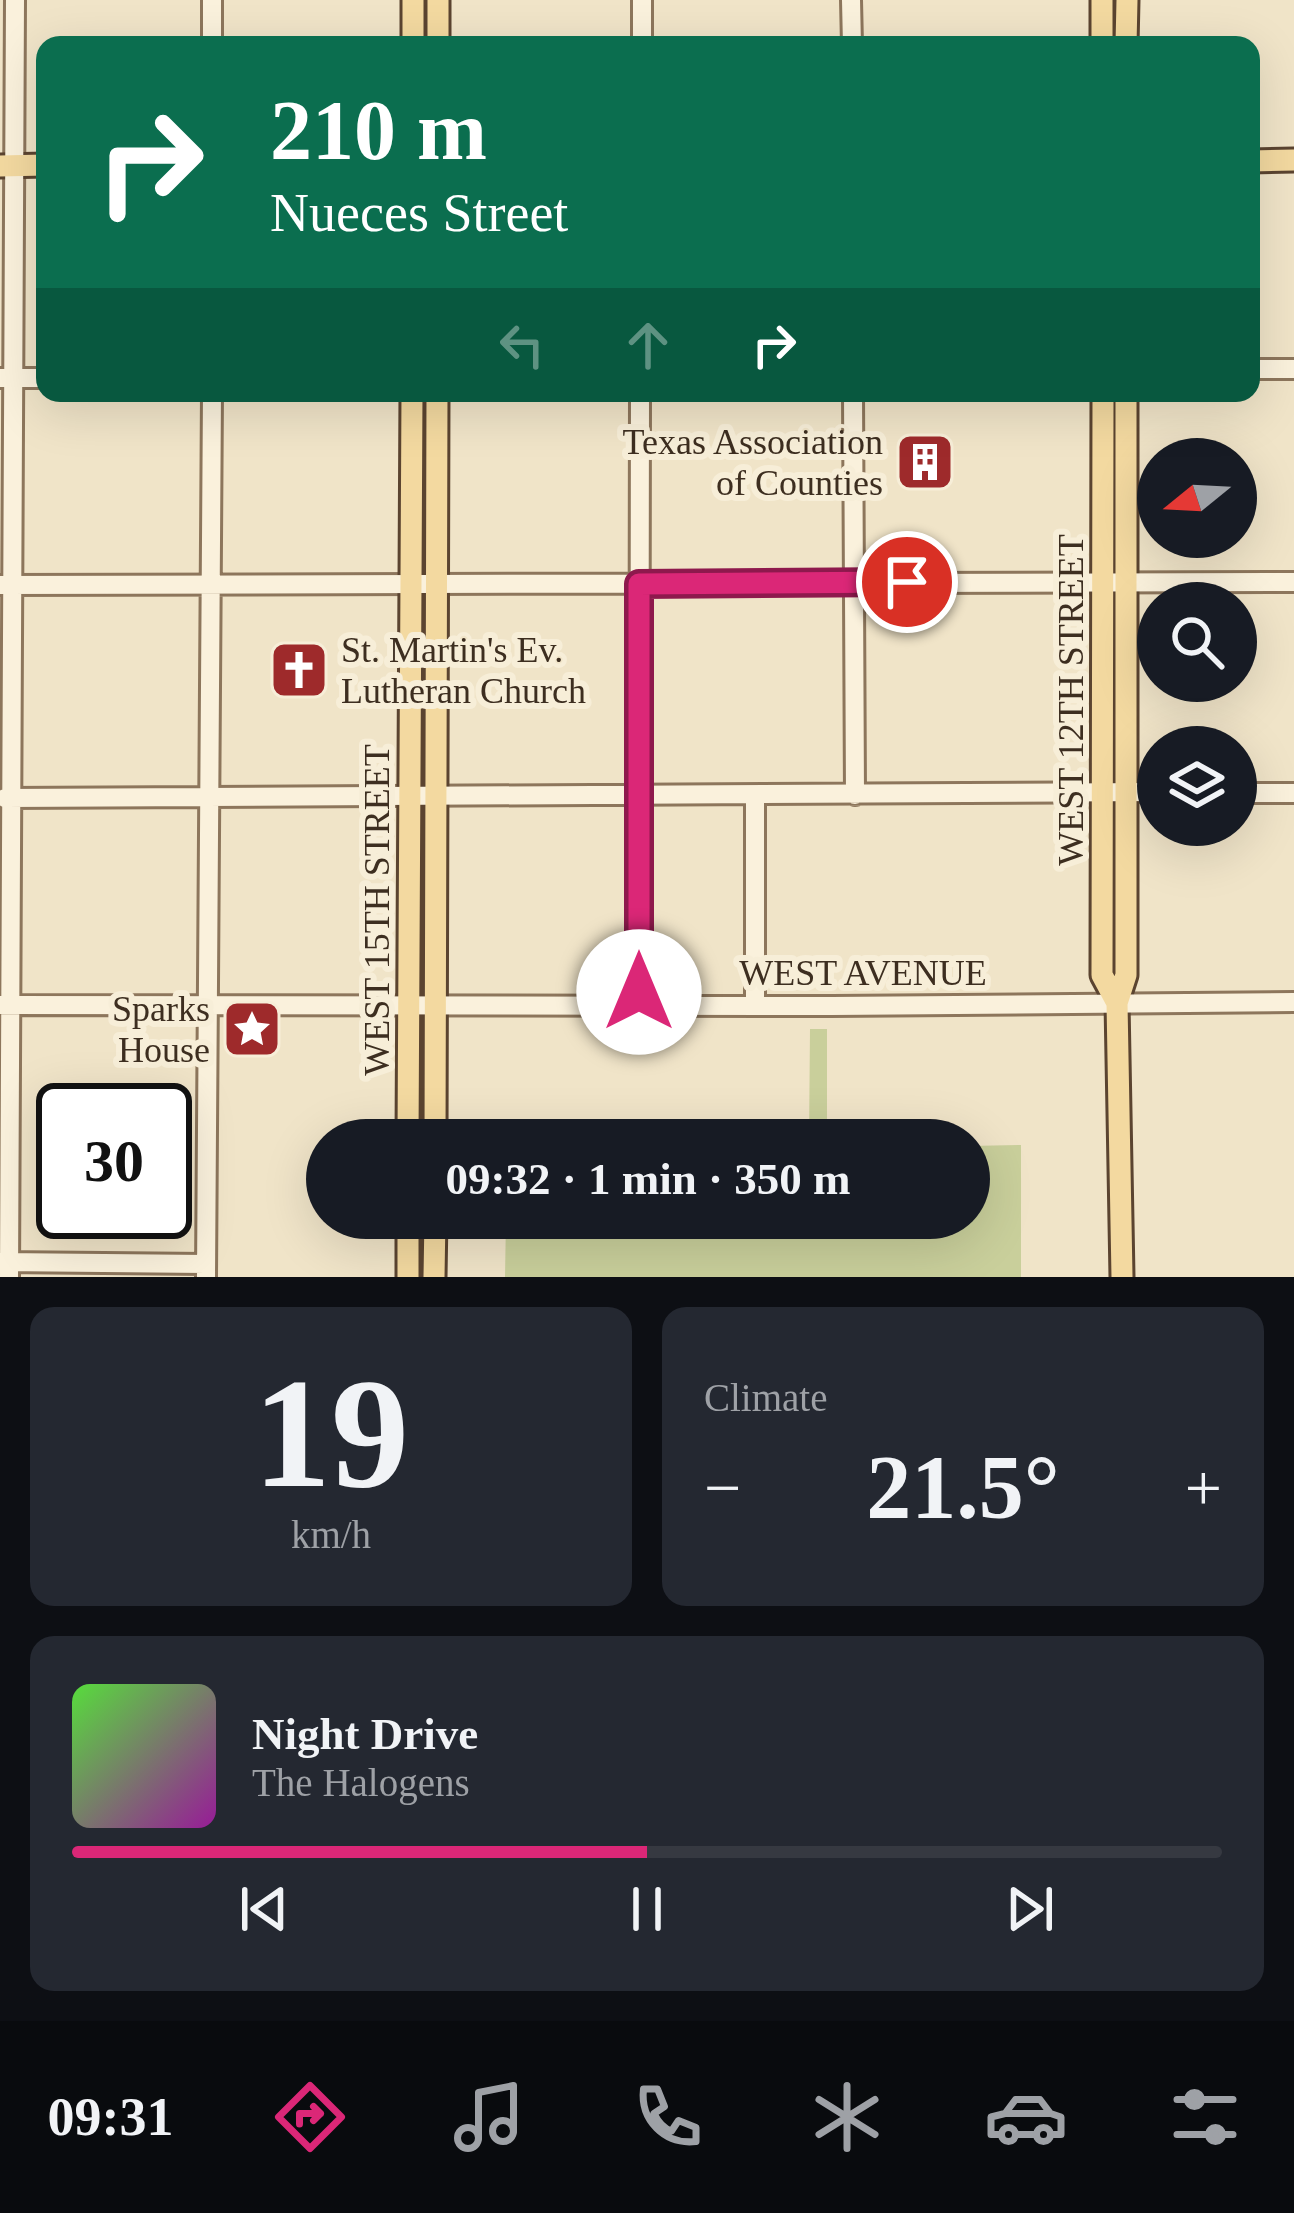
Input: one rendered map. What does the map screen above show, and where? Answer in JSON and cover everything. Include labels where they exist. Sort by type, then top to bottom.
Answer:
[{"type":"main road","points":[[412,36],[413,0]]},
{"type":"main road","points":[[438,0],[438,36]]},
{"type":"main road","points":[[1102,0],[1102,36]]},
{"type":"main road","points":[[1126,0],[1126,36]]},
{"type":"main road","points":[[1260,161],[1294,160]]},
{"type":"main road","name":"WEST 15TH STREET","points":[[408,1119],[412,402]]},
{"type":"main road","name":"WEST 15TH STREET","points":[[435,1119],[436,402]]},
{"type":"main road","name":"WEST 12TH STREET","points":[[1103,402],[1102,975],[1117,1003]]},
{"type":"main road","name":"WEST 12TH STREET","points":[[1123,1277],[1117,1003],[1126,975],[1126,402]]},
{"type":"main road","points":[[408,1239],[408,1277]]},
{"type":"main road","points":[[434,1239],[434,1277]]},
{"type":"street","points":[[15,0],[8,166],[6,1267],[206,1270],[212,402]]},
{"type":"street","points":[[212,0],[212,36]]},
{"type":"street","points":[[642,0],[642,36]]},
{"type":"street","points":[[851,0],[852,36]]},
{"type":"street","points":[[1260,369],[1294,369]]},
{"type":"street","points":[[639,1006],[640,402]]},
{"type":"street","points":[[853,402],[855,796]]},
{"type":"street","points":[[7,585],[1294,583]]},
{"type":"street","points":[[6,798],[1137,791]]},
{"type":"street","points":[[1257,793],[1294,793]]},
{"type":"street","points":[[755,796],[755,1006]]},
{"type":"street","name":"WEST AVENUE","points":[[6,1005],[1294,1002]]},
{"type":"green space","points":[[810,1029],[827,1029],[827,1119],[809,1119]]},
{"type":"green space","points":[[1021,1145],[1021,1277],[505,1277],[506,1239],[990,1239],[990,1146]]},
{"type":"place","name":"Texas Association of Counties","points":[[925,462]]},
{"type":"place","name":"St. Martin's Ev. Lutheran Church","points":[[299,670]]},
{"type":"place","name":"Sparks House","points":[[252,1029]]},
{"type":"route","points":[[639,992],[639,584],[907,582]]}]
